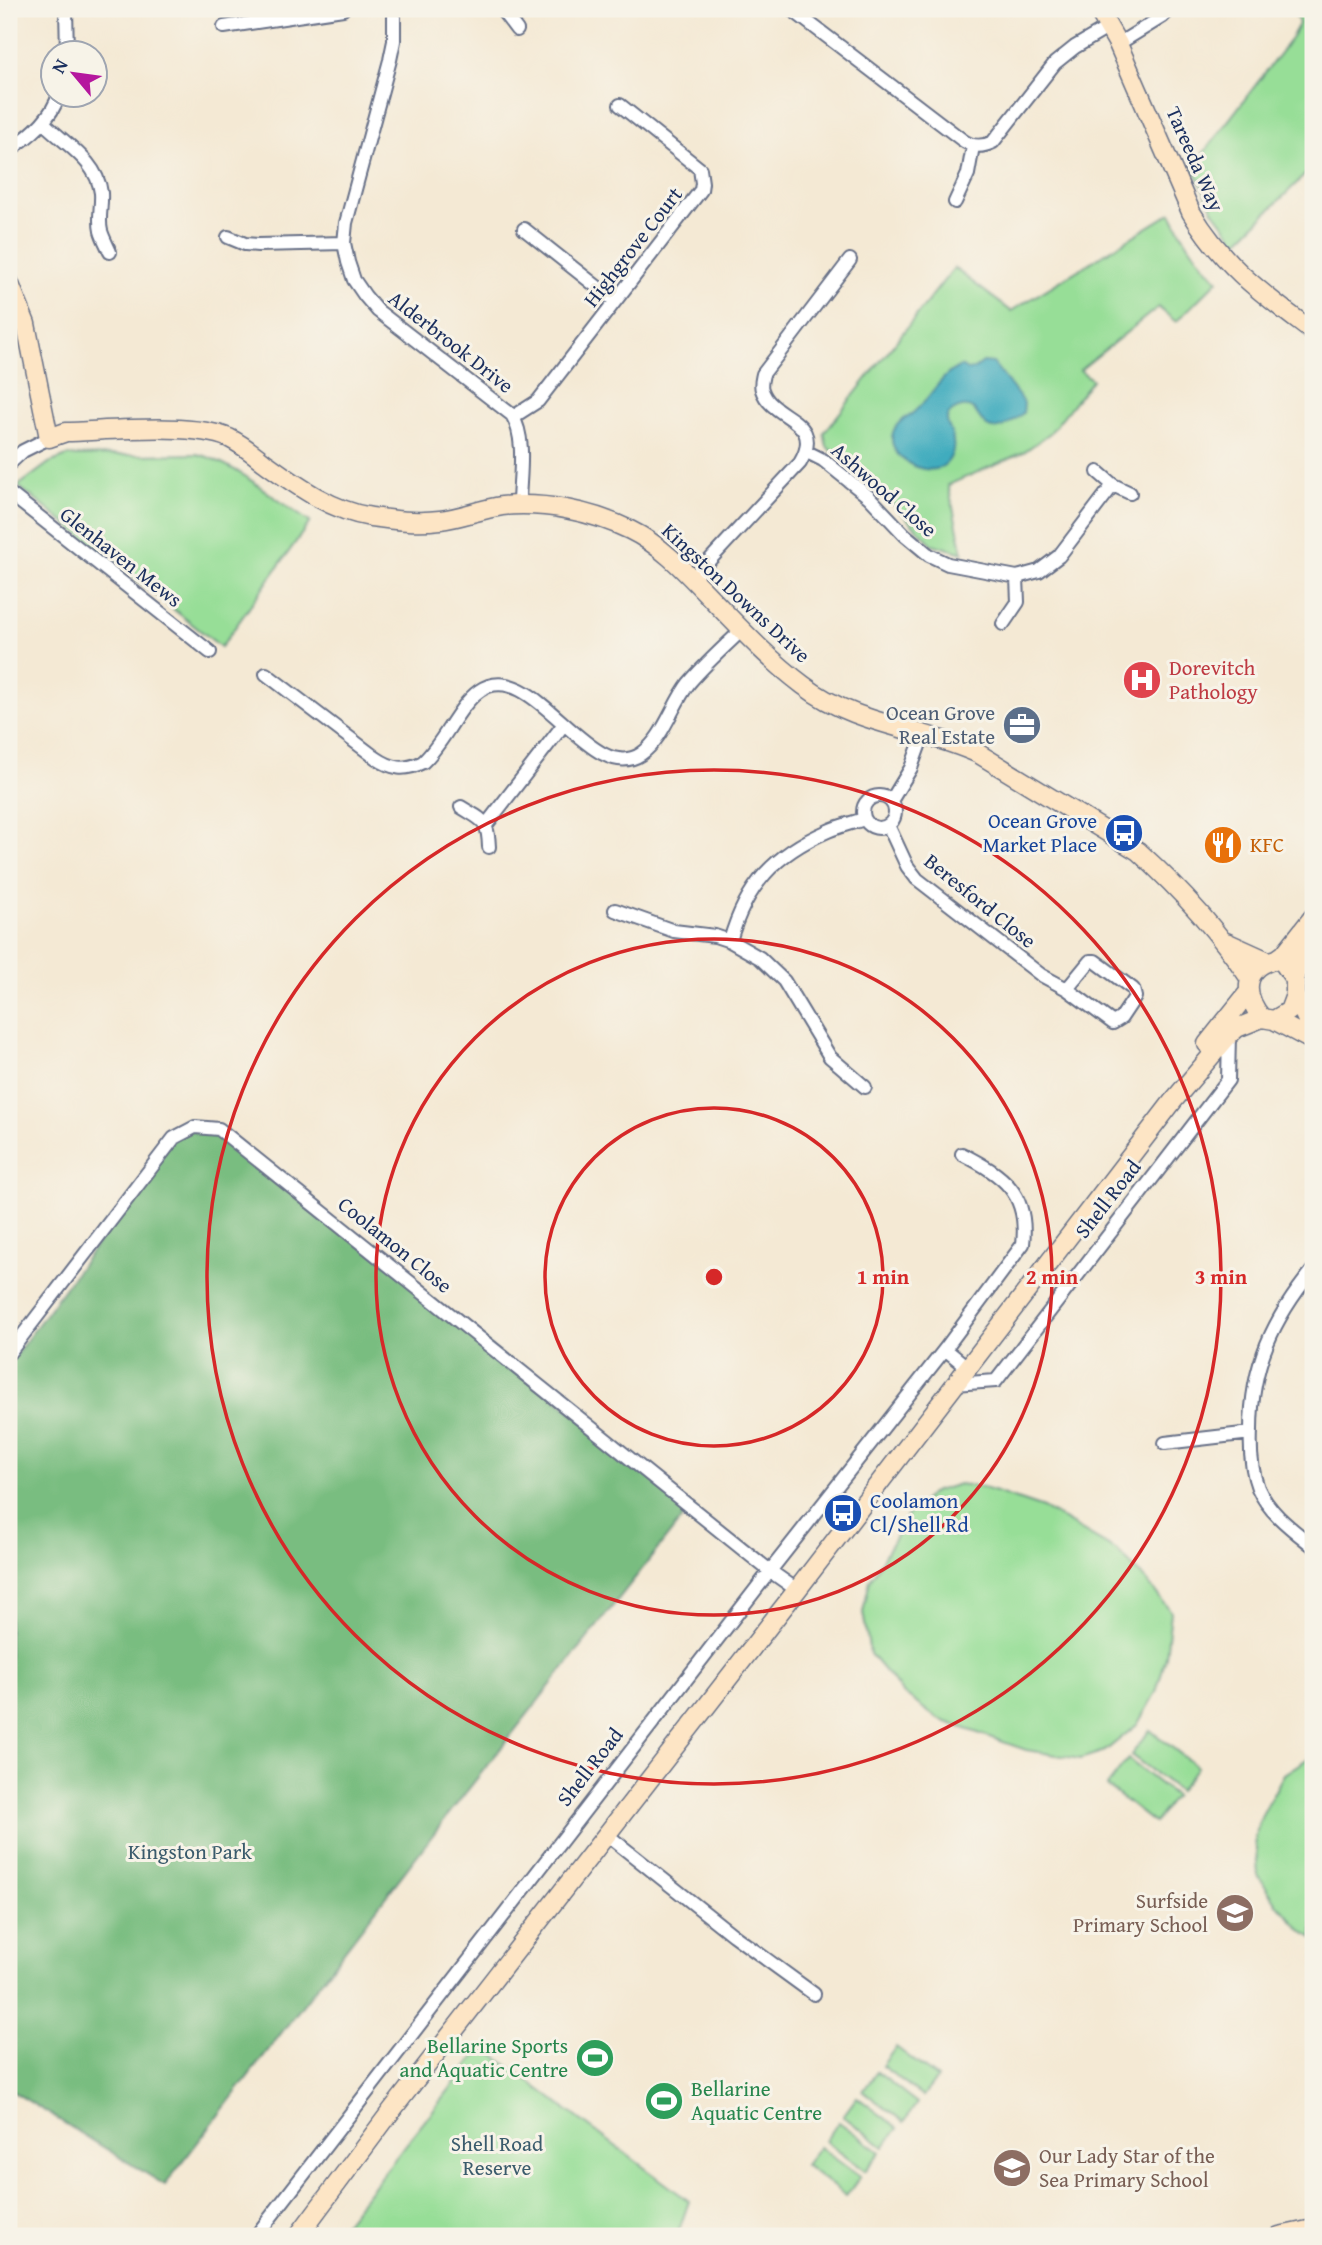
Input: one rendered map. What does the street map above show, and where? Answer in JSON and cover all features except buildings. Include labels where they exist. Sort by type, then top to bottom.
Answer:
[{"type":"street","points":[[66,9],[67,38]]},
{"type":"street","points":[[224,27],[343,9]]},
{"type":"street","name":"Alderbrook Drive","points":[[394,9],[394,41],[390,60],[352,202],[344,243],[354,280],[378,310],[513,417],[520,440],[519,505]]},
{"type":"street","points":[[501,9],[517,30]]},
{"type":"street","points":[[791,9],[961,139],[974,146],[993,142],[1055,63],[1075,47],[1109,27]]},
{"type":"street","name":"Tareeda Way","points":[[1098,9],[1118,44],[1191,212],[1204,233],[1230,266],[1247,282],[1313,332]]},
{"type":"street","points":[[1118,44],[1162,17],[1170,9]]},
{"type":"street","name":"Highgrove Court","points":[[513,417],[538,401],[695,198],[702,183],[699,169],[692,161],[620,105]]},
{"type":"street","points":[[9,150],[43,122],[51,108]]},
{"type":"street","points":[[43,122],[80,154],[94,171],[101,192],[100,230],[110,252]]},
{"type":"street","points":[[955,202],[968,174],[974,146]]},
{"type":"street","points":[[524,229],[615,301]]},
{"type":"street","points":[[228,237],[244,244],[258,245],[344,243]]},
{"type":"street","points":[[692,579],[800,463],[807,452],[807,441],[802,427],[767,399],[761,388],[763,374],[850,260]]},
{"type":"street","points":[[9,282],[26,324],[49,438]]},
{"type":"street","name":"Kingston Downs Drive","points":[[9,464],[23,451],[66,432],[184,429],[228,438],[300,487],[326,501],[368,517],[441,520],[519,505],[586,513],[630,530],[662,550],[803,686],[870,721],[958,744],[979,754],[1139,851],[1222,940],[1249,986]]},
{"type":"street","name":"Ashwood Close","points":[[807,452],[823,460],[869,497],[905,535],[929,555],[948,564],[1017,577]]},
{"type":"street","points":[[1098,472],[1113,485],[1130,493]]},
{"type":"street","points":[[1003,624],[1018,602],[1017,577],[1039,571],[1059,556],[1113,485]]},
{"type":"street","name":"Glenhaven Mews","points":[[9,493],[210,652]]},
{"type":"street","points":[[266,674],[376,758],[394,768],[412,768],[423,762],[479,691],[489,686],[509,685],[519,688],[608,756],[630,759],[640,755],[657,736],[689,684],[742,630]]},
{"type":"street","points":[[489,847],[486,825],[564,724]]},
{"type":"street","points":[[891,801],[911,768],[923,735]]},
{"type":"street","points":[[885,797],[891,801],[895,812],[888,825],[876,828],[864,818],[864,804],[872,798],[885,797]]},
{"type":"street","points":[[461,807],[486,825]]},
{"type":"street","points":[[730,941],[740,914],[765,872],[814,837],[864,818]]},
{"type":"street","name":"Beresford Close","points":[[888,825],[907,866],[917,878],[1041,975],[1067,989],[1113,1023],[1121,1018],[1135,996],[1133,989],[1095,961],[1090,961],[1067,989]]},
{"type":"street","points":[[615,910],[660,928],[730,941],[744,947],[784,981],[831,1057],[865,1087]]},
{"type":"street","points":[[1313,917],[1284,954],[1258,968],[1249,986],[1253,1007],[1268,1019],[1313,1041]]},
{"type":"street","points":[[1268,1019],[1289,1012],[1300,959],[1313,938]]},
{"type":"street","name":"Kingston Downs Drive","points":[[1222,940],[1272,960]]},
{"type":"street","points":[[1272,960],[1284,964],[1313,1033]]},
{"type":"street","name":"Shell Road","points":[[1173,1101],[1211,1038],[1249,986]]},
{"type":"street","name":"Shell Road","points":[[298,2236],[392,2110],[1173,1101],[1237,1028],[1268,1019]]},
{"type":"street","name":"Shell Road","points":[[954,1384],[996,1381],[1228,1080],[1229,1035]]},
{"type":"street","name":"Coolamon Close","points":[[9,1353],[174,1138],[195,1126],[219,1129],[797,1590]]},
{"type":"street","name":"Shell Road","points":[[256,2236],[945,1349],[1023,1244],[1025,1226],[1022,1209],[1012,1190],[993,1170],[962,1154]]},
{"type":"street","points":[[1313,1269],[1284,1308],[1261,1355],[1254,1388],[1250,1447],[1258,1488],[1269,1506],[1313,1546]]},
{"type":"street","points":[[945,1349],[967,1367]]},
{"type":"street","points":[[1165,1443],[1251,1433]]},
{"type":"street","points":[[606,1834],[743,1943],[814,1994]]},
{"type":"street","points":[[1279,2236],[1313,2229]]},
{"type":"green space","points":[[1294,9],[1313,9],[1313,171],[1308,172],[1237,242],[1213,210],[1193,167],[1290,40],[1299,24]]},
{"type":"green space","points":[[1171,213],[1192,249],[1218,280],[1176,322],[1158,307],[1080,370],[1092,380],[1050,433],[1024,452],[948,485],[963,553],[932,544],[888,499],[827,447],[824,433],[954,268],[1011,311]]},
{"type":"green space","points":[[197,454],[241,474],[310,522],[221,647],[18,486],[49,463],[67,456]]},
{"type":"green space","name":"Kingston Park","points":[[195,1128],[219,1129],[691,1507],[445,1819],[165,2185],[9,2089],[9,1364],[174,1138]]},
{"type":"green space","points":[[959,1484],[984,1488],[1043,1508],[1117,1551],[1146,1580],[1171,1612],[1166,1657],[1156,1692],[1137,1725],[1105,1751],[1080,1759],[1026,1750],[938,1719],[904,1694],[870,1654],[863,1612],[870,1580],[908,1515],[933,1492]]},
{"type":"green space","points":[[1150,1730],[1197,1767],[1179,1791],[1131,1755]]},
{"type":"green space","points":[[1313,1755],[1313,1938],[1303,1932],[1277,1904],[1258,1875],[1255,1836],[1262,1815],[1284,1774]]},
{"type":"green space","points":[[1128,1759],[1175,1796],[1154,1823],[1107,1786]]},
{"type":"green space","name":"Shell Road Reserve","points":[[483,2047],[689,2201],[677,2236],[334,2236]]},
{"type":"green space","points":[[896,2047],[937,2078],[923,2096],[882,2066]]},
{"type":"green space","points":[[877,2072],[917,2103],[904,2122],[863,2091]]},
{"type":"green space","points":[[857,2097],[898,2128],[884,2147],[843,2116]]},
{"type":"green space","points":[[839,2122],[880,2152],[865,2171],[825,2141]]},
{"type":"green space","points":[[819,2147],[860,2177],[846,2196],[805,2165]]},
{"type":"water","points":[[983,362],[993,363],[1024,403],[1023,413],[997,428],[989,427],[970,407],[957,408],[947,417],[953,446],[952,455],[947,462],[940,468],[927,469],[918,468],[902,459],[893,445],[892,437],[897,425],[915,411],[954,370],[961,366],[967,370],[974,369]]},
{"type":"place","name":"Dorevitch Pathology","points":[[1142,680]]},
{"type":"place","name":"Ocean Grove Real Estate","points":[[1022,725]]},
{"type":"place","name":"Ocean Grove Market Place","points":[[1124,833]]},
{"type":"place","name":"KFC","points":[[1223,845]]},
{"type":"place","name":"Coolamon Cl/Shell Rd","points":[[843,1513]]},
{"type":"place","name":"Surfside Primary School","points":[[1235,1913]]},
{"type":"place","name":"Bellarine Sports and Aquatic Centre","points":[[595,2058]]},
{"type":"place","name":"Bellarine Aquatic Centre","points":[[664,2101]]},
{"type":"place","name":"Our Lady Star of the Sea Primary School","points":[[1012,2168]]}]
